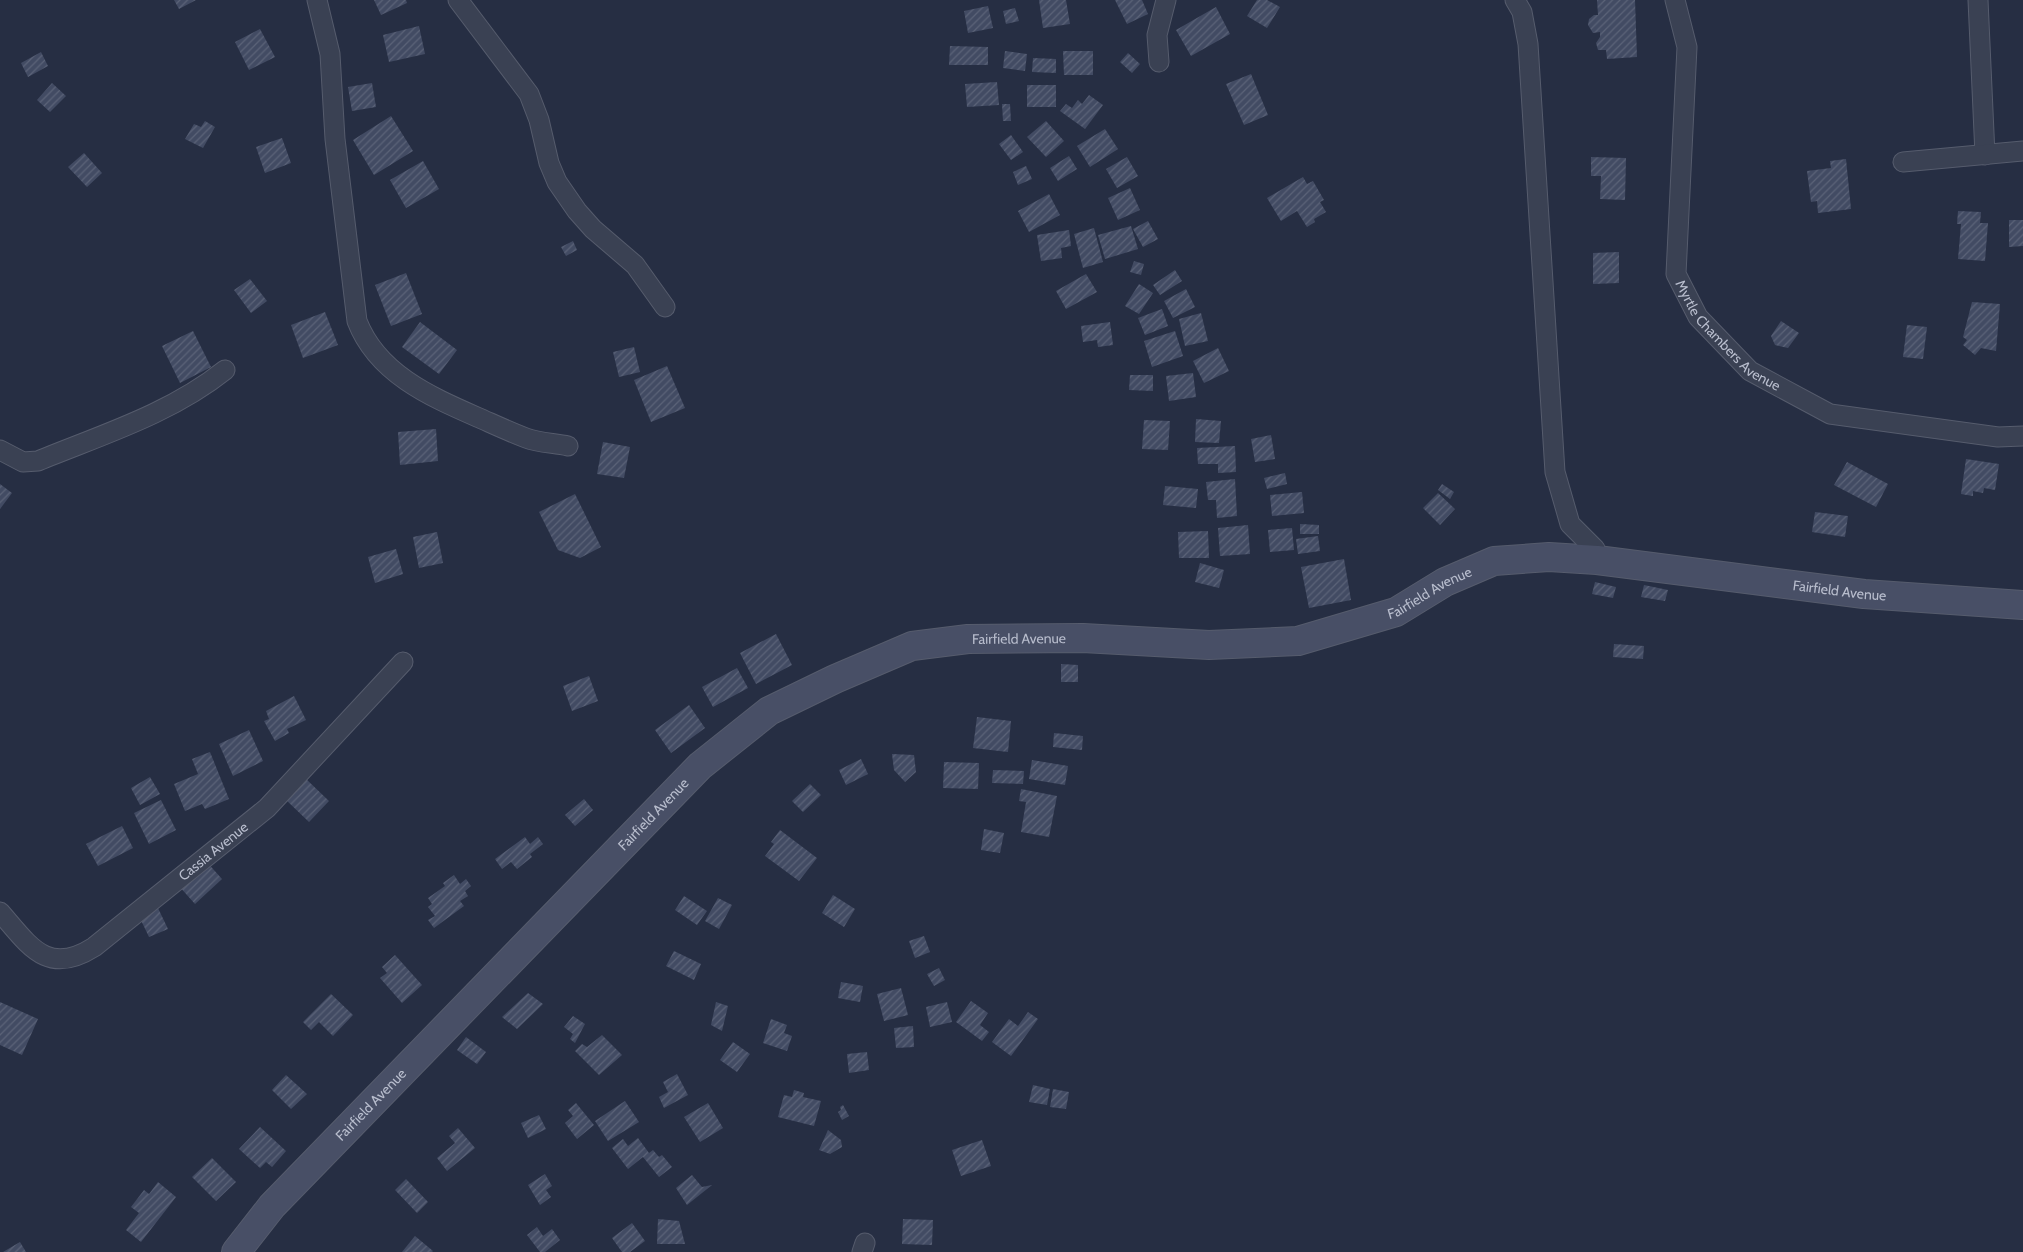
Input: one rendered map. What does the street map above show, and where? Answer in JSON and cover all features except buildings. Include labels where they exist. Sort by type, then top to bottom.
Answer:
[{"type":"street","points":[[317,0],[330,54],[335,139],[357,321],[366,341],[379,358],[395,373],[441,401],[528,439],[568,446]]},
{"type":"street","points":[[458,0],[529,94],[539,120],[549,163],[557,182],[577,211],[593,229],[635,266],[665,308]]},
{"type":"street","points":[[1159,62],[1157,36],[1166,0]]},
{"type":"street","points":[[1515,0],[1522,12],[1528,44],[1555,472],[1570,524],[1596,549],[1597,560]]},
{"type":"street","name":"Myrtle Chambers Avenue","points":[[1675,0],[1687,47],[1676,274],[1698,317],[1750,372],[1830,414],[1998,437],[2023,436]]},
{"type":"street","points":[[1978,0],[1985,155]]},
{"type":"street","points":[[1903,162],[2023,151]]},
{"type":"street","points":[[0,450],[23,462],[38,461],[166,408],[210,382],[225,370]]},
{"type":"street","name":"Fairfield Avenue","points":[[236,1252],[272,1206],[700,766],[769,711],[835,679],[912,646],[968,640],[1083,638],[1209,645],[1298,640],[1396,612],[1445,582],[1494,560],[1549,557],[1597,560],[1864,594],[2023,606]]},
{"type":"street","name":"Cassia Avenue","points":[[0,912],[34,950],[48,958],[64,960],[80,956],[94,947],[267,808],[403,662]]}]
